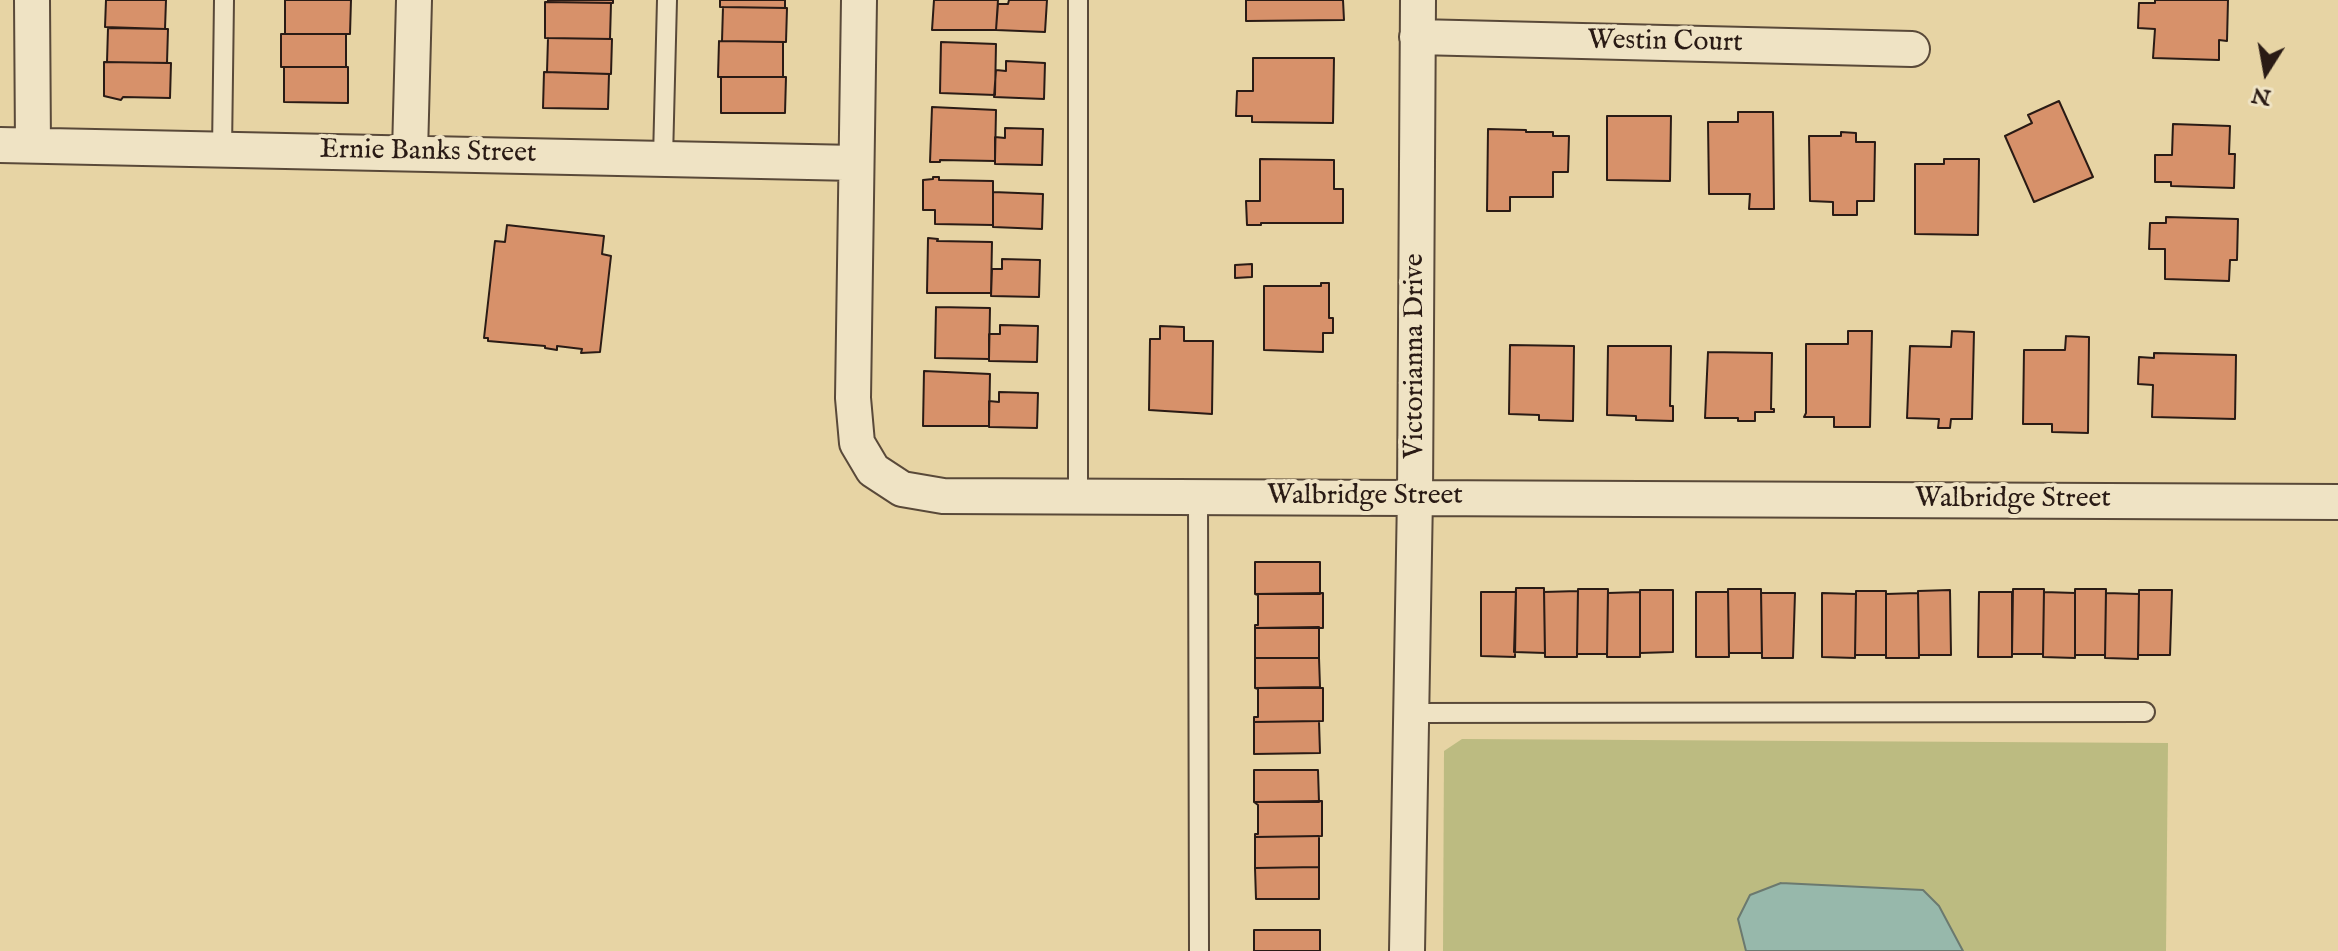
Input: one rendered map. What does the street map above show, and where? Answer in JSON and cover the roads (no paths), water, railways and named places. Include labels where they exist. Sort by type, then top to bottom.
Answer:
[{"type":"street","points":[[16,145],[32,0]]},
{"type":"street","points":[[410,153],[414,0]]},
{"type":"street","name":"Walbridge Street","points":[[859,0],[853,398],[857,443],[873,470],[902,489],[943,496],[2338,502]]},
{"type":"street","name":"Victorianna Drive","points":[[1407,951],[1415,496],[1418,0]]},
{"type":"street","name":"Westin Court","points":[[1417,37],[1912,49]]},
{"type":"street","name":"Ernie Banks Street","points":[[16,145],[856,163]]},
{"type":"lane","points":[[222,150],[224,0]]},
{"type":"lane","points":[[663,158],[667,0]]},
{"type":"lane","points":[[1078,0],[1078,496]]},
{"type":"lane","points":[[1198,497],[1199,951]]},
{"type":"lane","points":[[1412,713],[2145,712]]}]
